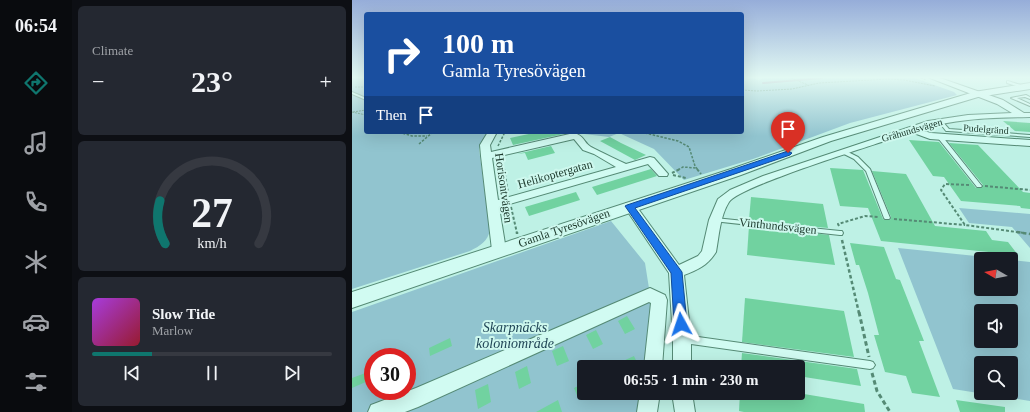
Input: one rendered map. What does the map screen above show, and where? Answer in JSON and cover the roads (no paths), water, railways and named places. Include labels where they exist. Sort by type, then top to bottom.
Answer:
[{"type":"street","name":"Gamla Tyresövägen","points":[[352,300],[630,206],[736,172],[827,139],[964,97]]},
{"type":"street","points":[[986,97],[1000,102],[1026,115]]},
{"type":"street","name":"Gråhundsvägen","points":[[676,272],[691,267],[704,260],[709,252],[715,220],[724,199],[734,192],[767,178],[910,129],[940,121],[981,116],[1026,115]]},
{"type":"street","name":"Pudelgränd","points":[[910,129],[922,134],[940,137],[1030,143]]},
{"type":"street","name":"Horisontvägen","points":[[491,134],[485,145],[499,250]]},
{"type":"street","name":"Helikoptergatan","points":[[486,156],[574,136],[578,137],[586,148],[597,152],[624,167]]},
{"type":"street","name":"Helikoptergatan","points":[[493,205],[650,160],[663,174]]},
{"type":"street","points":[[630,206],[676,272],[682,338],[682,360]]},
{"type":"street","points":[[378,412],[418,397],[650,294],[659,300],[654,360]]},
{"type":"street","points":[[647,412],[649,400]]},
{"type":"street","points":[[683,400],[685,412]]},
{"type":"lane","points":[[1019,97],[1014,98],[1030,104]]},
{"type":"lane","points":[[940,121],[948,130],[1030,136]]},
{"type":"lane","points":[[940,137],[980,186]]},
{"type":"lane","points":[[844,152],[856,158],[868,170],[887,218]]},
{"type":"lane","name":"Vinthundsvägen","points":[[715,220],[840,233]]},
{"type":"lane","points":[[682,338],[870,365]]},
{"type":"park label","name":"Skarpnäcks koloniområde","points":[[515,336]]}]
